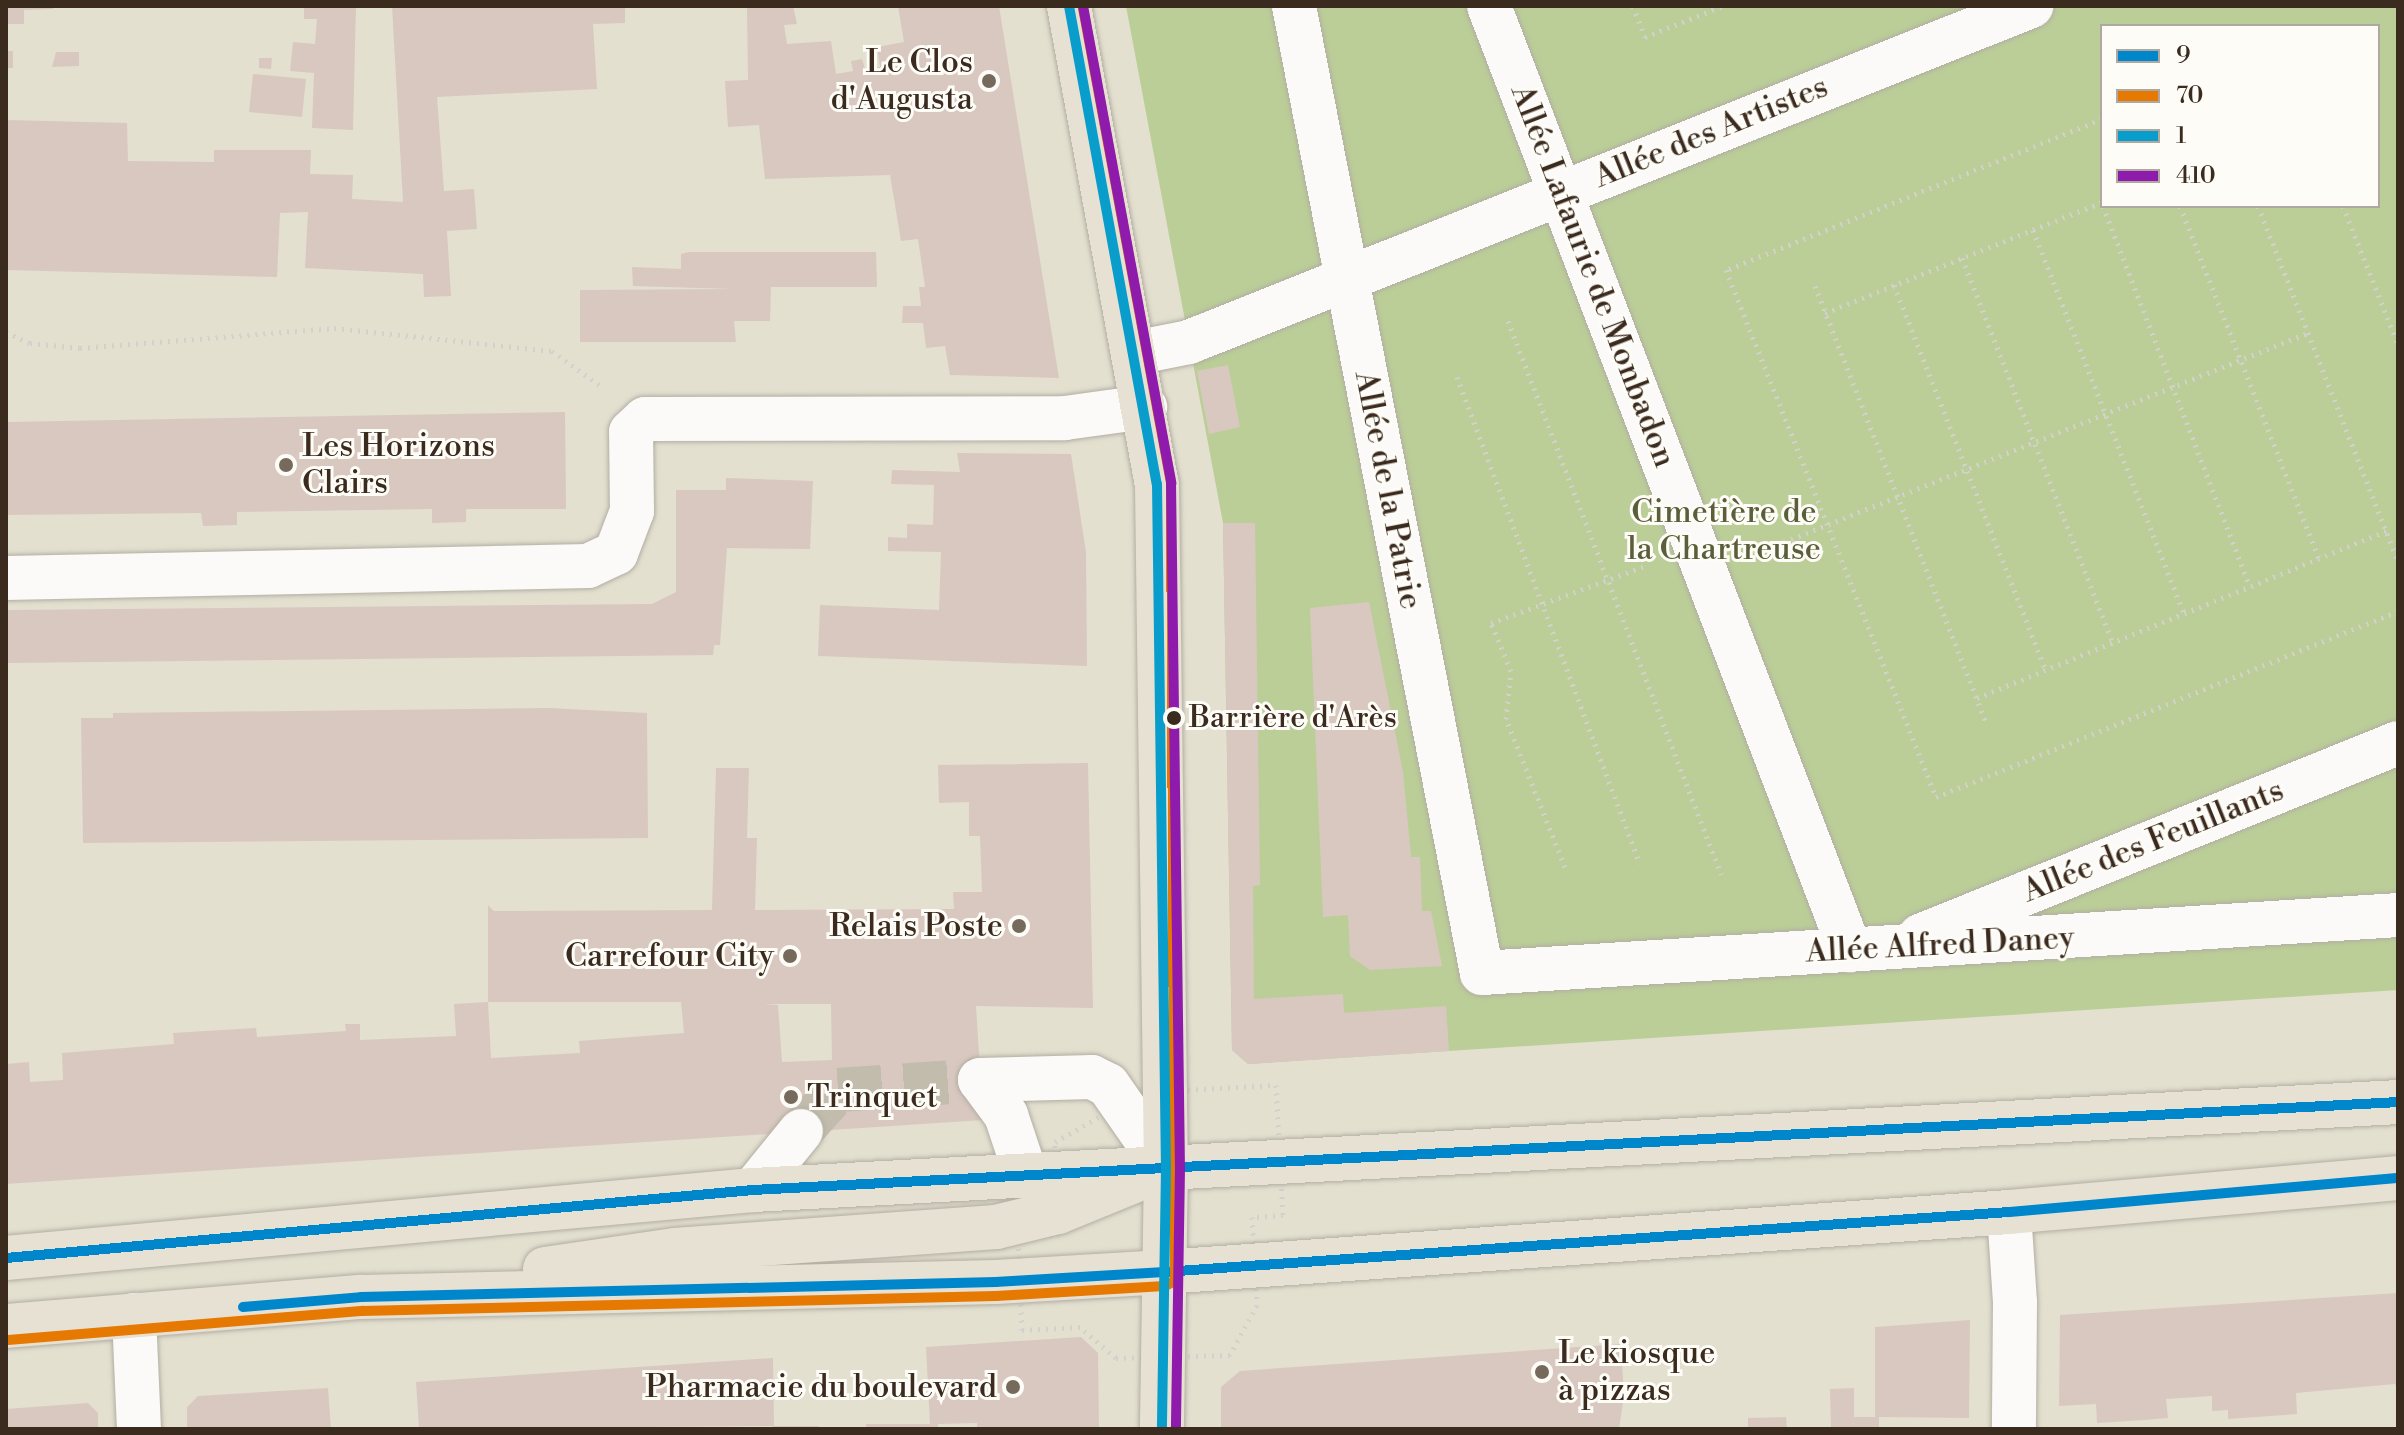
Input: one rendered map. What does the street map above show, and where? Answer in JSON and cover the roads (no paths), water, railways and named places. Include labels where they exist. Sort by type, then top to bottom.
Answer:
[{"type":"main road","points":[[1069,6],[1157,484],[1166,1168],[1162,1429]]},
{"type":"main road","points":[[6,1258],[753,1190],[1166,1168],[1311,1164],[2398,1102]]},
{"type":"main road","points":[[361,1297],[675,1250],[996,1227],[1058,1212],[1166,1168]]},
{"type":"main road","points":[[6,1326],[361,1297],[996,1282],[1164,1272],[2009,1212],[2398,1178]]},
{"type":"street","name":"Allée de la Patrie","points":[[1294,6],[1482,973]]},
{"type":"street","name":"Allée Lafaurie de Monbadon","points":[[1489,6],[1850,950]]},
{"type":"street","name":"Allée des Artistes","points":[[1134,353],[1189,342],[1346,276],[2031,6]]},
{"type":"street","points":[[6,578],[588,566],[616,553],[632,511],[631,432],[645,419],[1065,418],[1145,407]]},
{"type":"street","name":"Allée des Feuillants","points":[[1920,947],[1920,934],[2398,743]]},
{"type":"street","name":"Allée Alfred Daney","points":[[1482,973],[2398,915]]},
{"type":"street","points":[[1026,1175],[1006,1115],[980,1080],[1092,1077],[1108,1085],[1166,1168]]},
{"type":"street","points":[[753,1190],[801,1131]]},
{"type":"street","points":[[2009,1212],[2015,1302],[2014,1429]]},
{"type":"street","points":[[134,1315],[139,1429]]},
{"type":"tunnel","points":[[801,1131],[838,1090],[980,1080]]},
{"type":"place","name":"Le Clos d'Augusta","points":[[989,81]]},
{"type":"place","name":"Les Horizons Clairs","points":[[286,465]]},
{"type":"place","name":"Barrière d'Arès","points":[[1174,718]]},
{"type":"place","name":"Relais Poste","points":[[1019,926]]},
{"type":"place","name":"Carrefour City","points":[[790,956]]},
{"type":"place","name":"Trinquet","points":[[791,1097]]},
{"type":"place","name":"Le kiosque à pizzas","points":[[1542,1372]]},
{"type":"place","name":"Pharmacie du boulevard","points":[[1013,1387]]},
{"type":"park label","name":"Cimetière de la Chartreuse","points":[[1724,532]]}]
